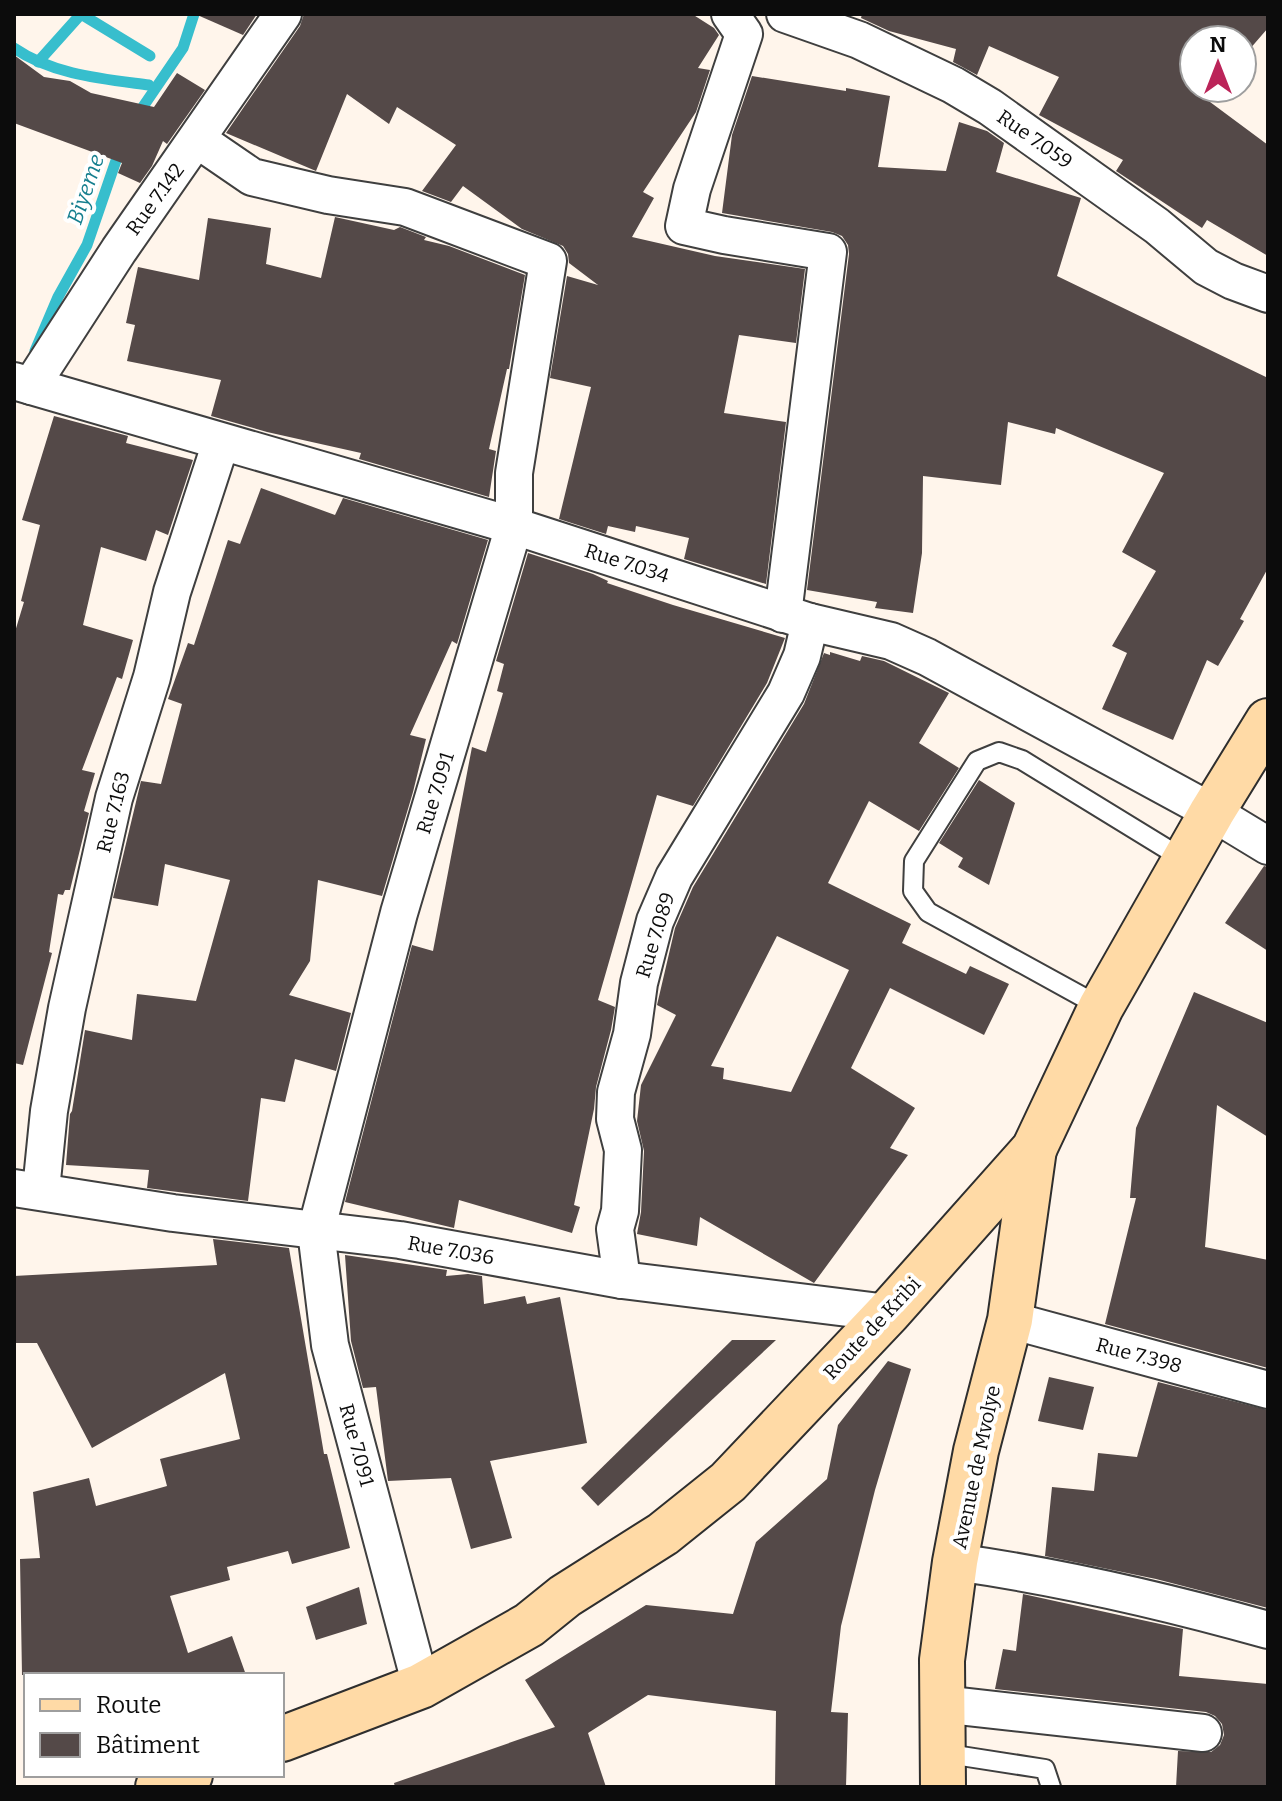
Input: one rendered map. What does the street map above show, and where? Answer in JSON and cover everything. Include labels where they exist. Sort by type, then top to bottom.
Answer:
[{"type":"main road","name":"Route de Kribi","points":[[284,1738],[421,1686],[529,1625],[565,1596],[663,1534],[728,1482],[888,1313],[1034,1149],[1101,1007],[1212,812],[1268,721]]},
{"type":"main road","name":"Avenue de Mvolye","points":[[943,1770],[942,1660],[955,1562],[976,1451],[1010,1320],[1034,1149]]},
{"type":"main road","points":[[158,1787],[185,1777]]},
{"type":"street","name":"Rue 7.142","points":[[23,384],[198,140],[209,119],[283,14]]},
{"type":"street","name":"Rue 7.089","points":[[622,1280],[615,1229],[620,1211],[623,1150],[615,1119],[616,1092],[632,1034],[639,983],[655,921],[674,877],[786,693],[802,656],[797,618],[828,252],[684,226],[692,189],[744,34],[730,14]]},
{"type":"street","name":"Rue 7.059","points":[[785,14],[859,40],[953,85],[990,107],[1157,226],[1206,267],[1268,294]]},
{"type":"street","name":"Rue 7.091","points":[[198,140],[252,177],[328,195],[405,207],[548,261],[514,473],[514,526],[399,913],[316,1231],[330,1345],[421,1686]]},
{"type":"street","name":"Rue 7.034","points":[[23,384],[514,526],[797,618],[891,641],[927,657],[1212,812],[1268,846]]},
{"type":"street","name":"Rue 7.163","points":[[27,1189],[49,1111],[67,1008],[114,798],[152,677],[172,592],[221,442]]},
{"type":"street","name":"Rue 7.036","points":[[27,1189],[173,1213],[400,1240],[622,1280],[888,1313]]},
{"type":"street","name":"Rue 7.398","points":[[1010,1320],[1268,1390]]},
{"type":"street","points":[[955,1562],[1020,1571],[1205,1612],[1268,1630]]},
{"type":"street","points":[[941,1704],[1203,1733]]},
{"type":"lane","points":[[1101,1007],[928,912],[913,891],[914,861],[977,761],[999,752],[1022,760],[1185,860]]},
{"type":"lane","points":[[943,1770],[1045,1769],[1051,1787]]},
{"type":"building","points":[[195,14],[257,14],[243,35]]},
{"type":"building","points":[[304,14],[692,14],[714,28],[719,35],[698,68],[710,70],[696,112],[643,192],[654,198],[632,237],[715,256],[805,269],[796,343],[739,335],[724,413],[786,422],[766,584],[684,559],[689,538],[636,526],[635,532],[608,526],[606,534],[559,519],[591,387],[550,378],[567,276],[598,285],[569,263],[563,246],[522,229],[463,186],[451,202],[422,191],[456,145],[397,107],[389,124],[347,94],[316,171],[226,133],[300,26]]},
{"type":"building","points":[[862,14],[1268,14],[1268,28],[1258,40],[1258,24],[1178,24],[1178,104],[1213,104],[1268,145],[1268,256],[1207,220],[1202,228],[1116,171],[1123,160],[1039,115],[1059,77],[989,46],[977,75],[953,62],[956,49],[889,31],[861,18]]},
{"type":"building","points":[[14,55],[44,77],[70,81],[91,93],[154,107],[177,73],[205,90],[167,144],[163,141],[140,183],[118,173],[122,163],[14,123]]},
{"type":"building","points":[[752,76],[890,96],[878,167],[946,171],[959,122],[987,131],[1004,143],[996,172],[1081,198],[1057,276],[1268,378],[1268,568],[1240,619],[1244,621],[1218,666],[1207,660],[1173,740],[1102,709],[1127,653],[1112,646],[1156,571],[1122,552],[1164,473],[1056,428],[1055,434],[1008,422],[1001,485],[923,476],[922,553],[913,613],[875,608],[877,602],[807,590],[849,254],[842,236],[832,232],[722,213],[732,135]]},
{"type":"building","points":[[335,217],[394,230],[400,227],[426,237],[424,240],[449,246],[525,275],[509,369],[489,449],[496,451],[489,497],[359,459],[361,453],[211,416],[221,380],[127,361],[135,325],[126,323],[138,267],[199,280],[208,218],[271,228],[266,264],[321,278]]},
{"type":"building","points":[[54,416],[128,436],[126,443],[193,460],[168,535],[156,530],[146,561],[101,547],[83,625],[133,640],[122,679],[117,677],[82,770],[95,773],[84,811],[89,813],[70,890],[65,890],[63,895],[58,894],[49,952],[52,953],[23,1065],[14,1063],[14,635],[40,525],[22,520]]},
{"type":"building","points":[[261,488],[335,515],[343,498],[488,540],[457,644],[452,641],[410,735],[426,739],[382,896],[318,880],[310,961],[289,995],[351,1013],[336,1071],[295,1059],[285,1102],[261,1098],[248,1201],[147,1188],[149,1170],[66,1165],[70,1114],[85,1030],[132,1040],[137,994],[196,1001],[230,880],[165,864],[158,906],[113,898],[141,781],[161,784],[182,704],[168,699],[188,643],[194,645],[228,540],[240,544]]},
{"type":"building","points":[[528,553],[673,605],[785,638],[767,683],[693,806],[657,795],[598,1000],[615,1007],[596,1087],[574,1205],[580,1207],[572,1233],[459,1200],[454,1228],[345,1202],[412,945],[433,951],[472,747],[486,752],[503,693],[497,691],[504,664],[496,661]]},
{"type":"building","points":[[830,652],[860,661],[862,656],[884,661],[949,693],[919,743],[959,768],[919,831],[869,801],[828,883],[911,924],[902,943],[966,974],[970,966],[1009,984],[984,1035],[890,988],[851,1068],[915,1108],[890,1148],[908,1155],[814,1283],[700,1217],[697,1246],[637,1234],[644,1151],[637,1121],[641,1085],[676,1015],[657,1005],[675,928],[693,887],[804,704],[824,653],[830,655]],"holes":[[[777,936],[849,970],[791,1092],[723,1079],[724,1068],[711,1066]]]},
{"type":"building","points":[[979,780],[1015,803],[989,885],[958,867],[963,858],[939,843]]},
{"type":"building","points":[[1264,866],[1268,867],[1268,951],[1225,923]]},
{"type":"building","points":[[1194,992],[1268,1023],[1268,1137],[1217,1105],[1205,1247],[1268,1260],[1268,1368],[1105,1324],[1136,1198],[1130,1198],[1136,1128]]},
{"type":"building","points":[[213,1239],[289,1248],[324,1454],[327,1454],[350,1548],[292,1564],[288,1551],[227,1567],[230,1580],[170,1596],[188,1653],[232,1636],[245,1673],[22,1675],[20,1559],[40,1558],[33,1492],[89,1478],[96,1506],[167,1486],[160,1459],[240,1439],[225,1373],[92,1448],[37,1343],[14,1343],[14,1276],[217,1265]]},
{"type":"building","points":[[345,1255],[447,1270],[446,1276],[482,1276],[484,1304],[525,1296],[527,1304],[560,1297],[587,1443],[490,1461],[512,1538],[471,1549],[451,1478],[388,1481],[376,1387],[363,1388],[351,1341]]},
{"type":"building","points":[[732,1340],[776,1340],[598,1506],[581,1488]]},
{"type":"building","points":[[888,1361],[911,1369],[875,1490],[841,1626],[831,1712],[848,1713],[846,1787],[775,1787],[776,1711],[648,1695],[588,1733],[606,1787],[395,1787],[394,1783],[555,1727],[525,1680],[646,1605],[733,1614],[756,1542],[827,1479],[838,1425]]},
{"type":"building","points":[[1049,1377],[1094,1387],[1083,1430],[1038,1421]]},
{"type":"building","points":[[1158,1382],[1268,1410],[1268,1608],[1156,1579],[1045,1556],[1052,1487],[1094,1491],[1098,1453],[1137,1457]]},
{"type":"building","points":[[359,1587],[367,1624],[316,1640],[306,1607]]},
{"type":"building","points":[[1023,1594],[1183,1629],[1179,1676],[1268,1684],[1268,1787],[1176,1787],[1178,1751],[1211,1752],[1220,1745],[1224,1735],[1222,1724],[1206,1712],[995,1689],[1003,1649],[1016,1651]]},
{"type":"waterway","points":[[81,14],[150,56]]},
{"type":"waterway","points":[[38,62],[81,14]]},
{"type":"waterway","name":"Biyeme","points":[[136,117],[183,48],[194,14]]},
{"type":"waterway","points":[[14,48],[62,70],[149,85]]},
{"type":"waterway","name":"Biyeme","points":[[35,351],[58,297],[87,245],[121,146]]}]
